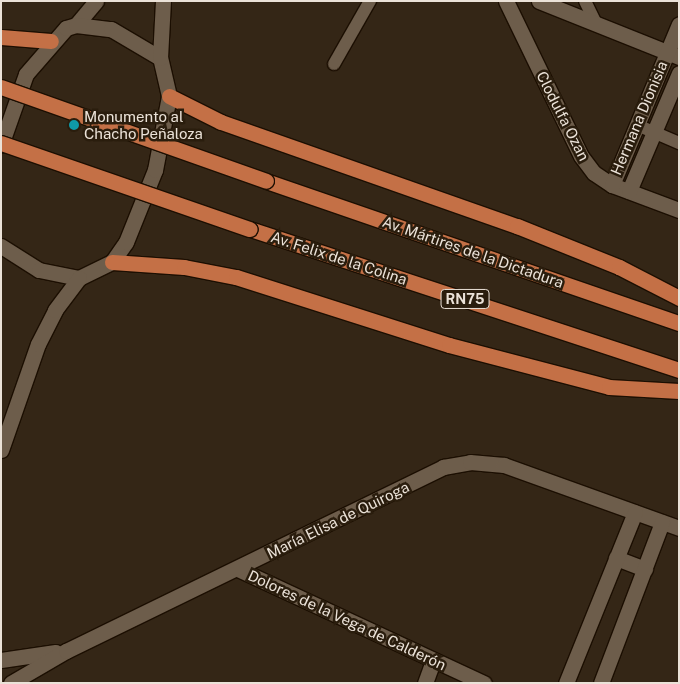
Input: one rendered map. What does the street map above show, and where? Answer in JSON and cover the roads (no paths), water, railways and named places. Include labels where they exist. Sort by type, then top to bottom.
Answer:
[{"type":"main road","points":[[1,37],[51,41]]},
{"type":"main road","name":"Av. Mártires de la Dictadura","points":[[1,86],[679,324]]},
{"type":"main road","points":[[169,96],[221,122],[517,226],[619,267],[679,298]]},
{"type":"main road","name":"Av. Felix de la Colina","points":[[1,144],[250,229],[679,370]]},
{"type":"main road","points":[[112,262],[184,267],[236,277],[449,345],[600,384],[679,391]]},
{"type":"street","points":[[1,144],[26,74],[51,41],[76,25],[96,1]]},
{"type":"street","points":[[1,450],[38,344],[55,310],[79,278],[112,262],[136,225],[145,197],[169,96],[160,58],[163,1]]},
{"type":"street","name":"Clodulfa Ozan","points":[[506,1],[581,156],[594,173],[612,185],[679,210]]},
{"type":"street","points":[[538,1],[673,55]]},
{"type":"street","name":"Hermana Dionisia","points":[[612,185],[637,124],[673,55],[679,24]]},
{"type":"street","points":[[76,25],[111,28],[160,58]]},
{"type":"street","name":"Hermana Dionisia","points":[[629,191],[679,73]]},
{"type":"street","points":[[1,246],[39,270],[79,278]]},
{"type":"street","name":"María Elisa de Quiroga","points":[[12,683],[66,651],[238,569],[443,467],[470,462],[504,465],[679,528]]},
{"type":"street","points":[[566,683],[635,512]]},
{"type":"street","points":[[601,683],[662,522]]},
{"type":"street","points":[[616,558],[645,569]]},
{"type":"street","name":"Dolores de la Vega de Calderón","points":[[238,569],[484,683]]},
{"type":"street","points":[[1,660],[66,651]]},
{"type":"street","points":[[425,683],[433,661]]},
{"type":"lane","points":[[334,64],[370,1]]},
{"type":"lane","points":[[585,1],[596,24]]},
{"type":"lane","points":[[637,124],[679,143]]},
{"type":"place","name":"Monumento al Chacho Peñaloza","points":[[74,125]]}]
